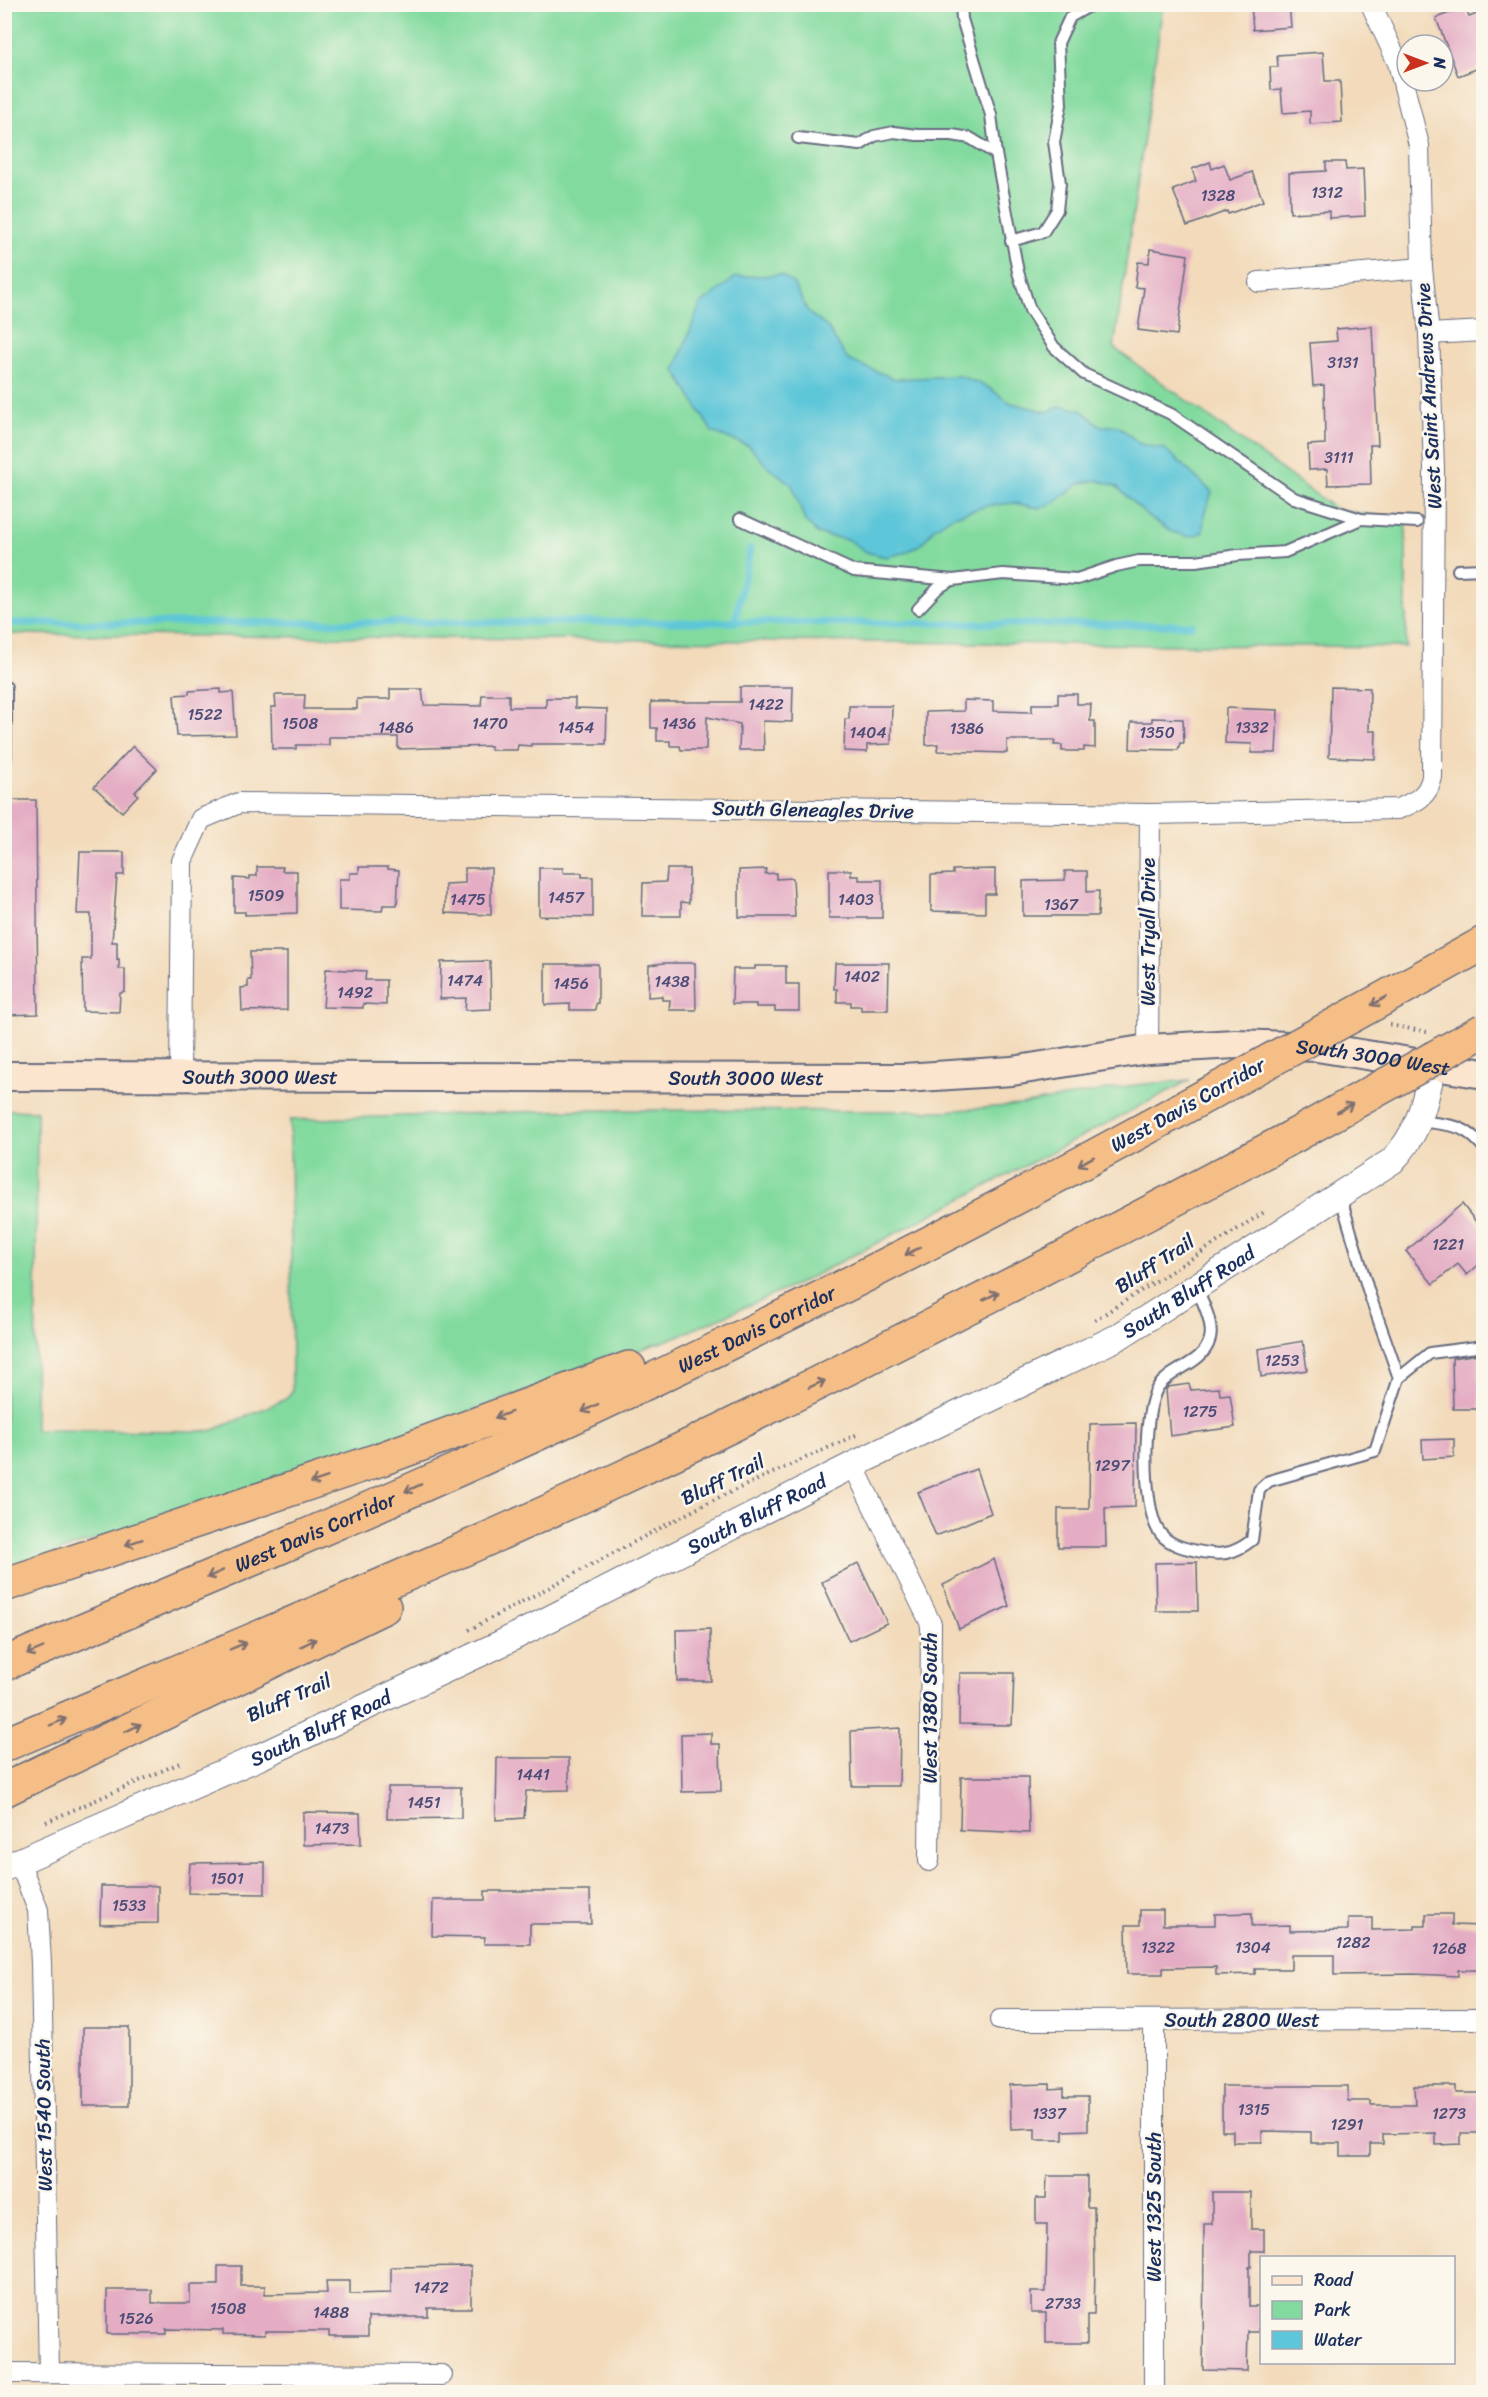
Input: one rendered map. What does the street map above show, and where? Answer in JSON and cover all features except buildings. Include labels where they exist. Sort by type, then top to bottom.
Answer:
[{"type":"highway","name":"West Davis Corridor","points":[[4,1664],[530,1437],[757,1328],[1035,1188],[1484,943]]},
{"type":"highway","points":[[4,1745],[475,1545],[834,1377],[1294,1136],[1484,1030]]},
{"type":"highway","points":[[4,1585],[381,1459],[651,1360],[757,1328]]},
{"type":"highway","points":[[4,1790],[692,1458],[774,1404]]},
{"type":"main road","name":"South 3000 West","points":[[4,1076],[915,1078],[1012,1071],[1148,1049],[1203,1045],[1276,1045],[1357,1052],[1484,1074]]},
{"type":"street","name":"West Saint Andrews Drive","points":[[1371,4],[1398,63],[1419,145],[1422,268],[1429,334],[1435,533],[1432,777],[1425,795]]},
{"type":"street","points":[[1259,282],[1422,268]]},
{"type":"street","points":[[1429,334],[1484,331]]},
{"type":"street","name":"South Gleneagles Drive","points":[[180,1077],[182,861],[201,819],[239,803],[1150,814],[1398,809],[1425,795]]},
{"type":"street","name":"West Tryall Drive","points":[[1148,1049],[1150,814]]},
{"type":"street","name":"South Bluff Road","points":[[12,1865],[260,1757],[454,1665],[854,1465],[1118,1337],[1392,1161],[1412,1137],[1419,1121],[1433,1066]]},
{"type":"street","name":"West 1380 South","points":[[854,1465],[931,1624],[929,1861]]},
{"type":"street","name":"West 1540 South","points":[[12,1865],[38,1910],[49,2373]]},
{"type":"street","name":"South 2800 West","points":[[1000,2020],[1484,2019]]},
{"type":"street","name":"West 1325 South","points":[[1154,2020],[1154,2392]]},
{"type":"street","points":[[4,2373],[442,2375]]},
{"type":"lane","points":[[961,4],[962,19],[991,115],[1011,241],[1030,310],[1054,347],[1084,374],[1171,414],[1294,498],[1361,519],[1417,522]]},
{"type":"lane","points":[[1011,241],[1043,232],[1057,210],[1060,183],[1054,142],[1061,105],[1058,43],[1070,17],[1093,4]]},
{"type":"lane","points":[[798,138],[860,145],[874,136],[894,132],[917,135],[952,135],[970,138],[996,154]]},
{"type":"lane","points":[[740,519],[854,571],[953,580],[1003,574],[1077,579],[1139,561],[1196,561],[1285,552],[1361,519]]},
{"type":"lane","points":[[1458,570],[1484,569]]},
{"type":"lane","points":[[918,609],[938,588],[953,580]]},
{"type":"lane","points":[[4,687],[6,687],[6,757],[4,757]]},
{"type":"lane","points":[[1419,1121],[1465,1130],[1484,1148]]},
{"type":"lane","points":[[1340,1195],[1369,1293],[1399,1378]]},
{"type":"lane","points":[[1196,1286],[1209,1322],[1211,1336],[1205,1352],[1158,1387],[1150,1408],[1146,1440],[1149,1501],[1158,1531],[1177,1546],[1215,1555],[1239,1550],[1252,1540],[1259,1490],[1269,1481],[1375,1451],[1399,1378],[1430,1353],[1484,1346]]},
{"type":"path","name":"Bluff Trail","points":[[1093,1321],[1275,1206]]},
{"type":"path","name":"Bluff Trail","points":[[467,1631],[599,1563],[709,1502],[866,1430]]},
{"type":"path","points":[[43,1823],[182,1762]]},
{"type":"green space","points":[[4,5],[1163,5],[1114,348],[1336,509],[1406,521],[1406,647],[5,634]]},
{"type":"green space","points":[[1190,1080],[796,1285],[678,1336],[428,1427],[5,1570],[5,1110],[37,1111],[35,1430],[206,1431],[214,1430],[286,1399],[292,1391],[290,1120],[573,1110],[945,1111],[1020,1105],[1135,1085]]},
{"type":"water","points":[[781,275],[793,283],[809,313],[827,327],[848,360],[895,379],[960,376],[986,386],[1011,403],[1047,412],[1061,406],[1081,410],[1101,426],[1118,426],[1140,444],[1165,449],[1212,492],[1204,514],[1203,532],[1190,537],[1172,532],[1146,515],[1116,486],[1097,480],[1079,484],[1054,503],[1038,508],[1014,503],[986,506],[951,517],[933,529],[923,543],[907,552],[886,557],[866,552],[849,540],[818,534],[805,521],[792,485],[767,466],[749,446],[712,432],[675,370],[700,305],[736,277]]},
{"type":"waterway","points":[[735,622],[750,549]]},
{"type":"waterway","points":[[4,623],[735,622],[1192,625]]}]
